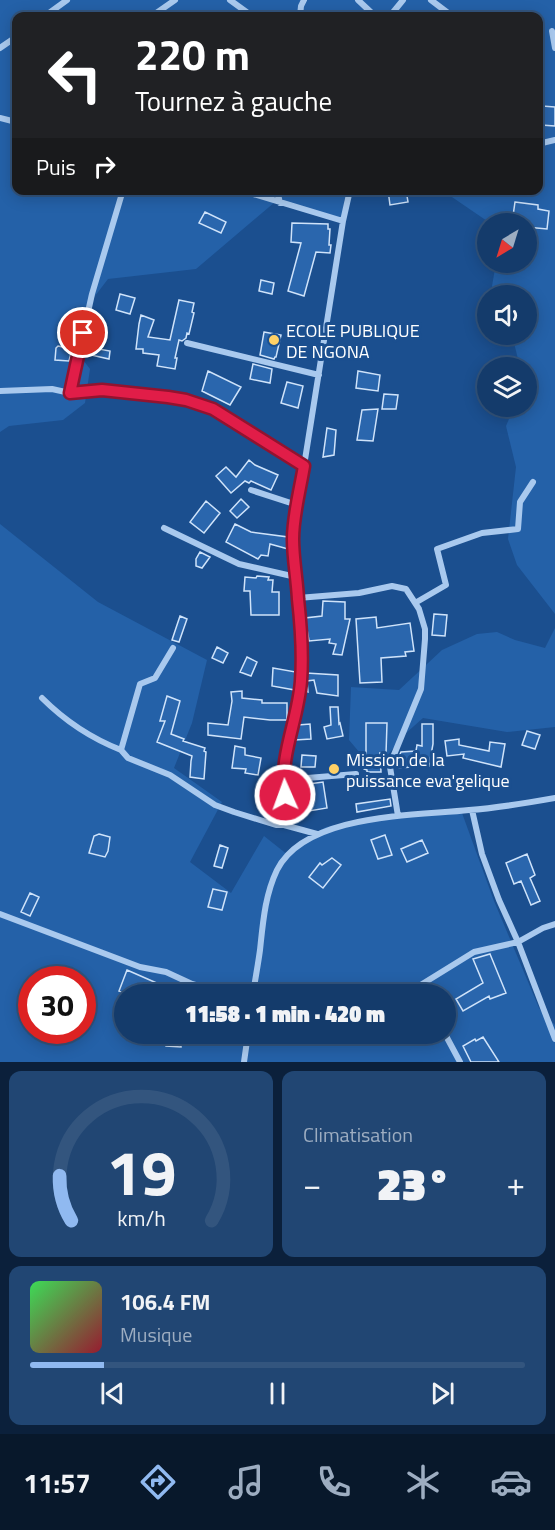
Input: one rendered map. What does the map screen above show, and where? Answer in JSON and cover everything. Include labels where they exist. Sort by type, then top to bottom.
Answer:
[{"type":"street","points":[[50,12],[67,0]]},
{"type":"street","points":[[158,12],[175,0]]},
{"type":"street","points":[[230,0],[246,12]]},
{"type":"street","points":[[358,0],[371,12]]},
{"type":"street","points":[[393,12],[403,0]]},
{"type":"street","points":[[431,0],[447,12]]},
{"type":"street","points":[[552,31],[555,48]]},
{"type":"street","points":[[70,393],[92,294],[122,195]]},
{"type":"street","points":[[255,195],[343,221]]},
{"type":"street","points":[[278,195],[280,203]]},
{"type":"street","points":[[284,825],[285,795],[282,780],[284,758],[297,709],[302,654],[293,538],[349,195]]},
{"type":"street","points":[[187,343],[319,375]]},
{"type":"street","points":[[0,391],[52,389],[70,393],[102,390],[168,397],[195,403],[213,409],[304,466]]},
{"type":"street","points":[[415,603],[446,585],[437,549],[482,533],[518,529],[520,502],[533,482]]},
{"type":"street","points":[[251,490],[297,505]]},
{"type":"street","points":[[164,528],[239,564],[296,577]]},
{"type":"street","points":[[298,598],[359,594],[392,586],[406,589],[419,609],[425,629],[421,689],[390,767],[398,816]]},
{"type":"street","points":[[121,750],[140,684],[155,678],[173,648]]},
{"type":"street","points":[[42,698],[81,729],[121,750],[128,758],[170,775],[215,805],[276,825],[318,834]]},
{"type":"street","points":[[282,780],[356,774]]},
{"type":"street","points":[[254,984],[263,920],[274,878],[284,859],[302,843],[341,825],[360,821],[472,810],[555,798]]},
{"type":"street","points":[[472,810],[482,854],[555,1039]]},
{"type":"street","points":[[0,914],[140,967],[166,972],[192,984]]},
{"type":"street","points":[[424,984],[474,952],[518,942],[555,924]]},
{"type":"street","points":[[244,1062],[247,1044]]},
{"type":"street","points":[[450,1044],[460,1062]]},
{"type":"shaded area","points":[[0,0],[555,0],[555,614],[517,565],[508,539],[516,467],[506,426],[510,417],[537,417],[537,357],[518,357],[514,345],[537,345],[537,285],[492,285],[494,273],[537,273],[537,213],[477,214],[449,195],[543,195],[543,12],[12,12],[12,195],[349,195],[344,200],[343,221],[275,202],[196,269],[108,279],[72,326],[61,331],[90,369],[85,403],[63,420],[9,426],[0,432]]},
{"type":"shaded area","points":[[0,524],[98,602],[207,660],[192,723],[174,768],[222,802],[190,862],[231,893],[264,836],[288,855],[300,842],[326,827],[356,821],[462,813],[494,901],[539,1008],[555,1025],[555,1062],[0,1062]]},
{"type":"shaded area","points":[[555,628],[555,727],[507,732],[423,718],[405,734],[386,757],[360,753],[349,740],[351,687],[399,690],[442,650],[477,634],[497,632],[515,640],[545,648]]},
{"type":"building","points":[[543,106],[555,107],[555,126],[543,125]]},
{"type":"building","points":[[389,195],[407,195],[408,202],[390,205]]},
{"type":"building","points":[[515,202],[538,205],[538,209],[549,211],[547,229],[537,228],[537,213],[513,213]]},
{"type":"building","points":[[205,212],[226,222],[221,233],[199,223]]},
{"type":"building","points":[[292,223],[328,224],[328,229],[330,229],[330,253],[316,252],[304,296],[288,291],[301,243],[291,242]]},
{"type":"building","points":[[261,280],[274,283],[272,294],[259,291]]},
{"type":"building","points":[[120,294],[135,298],[130,314],[116,310]]},
{"type":"building","points":[[179,300],[194,303],[189,334],[187,333],[186,338],[182,341],[179,340],[175,369],[157,366],[159,355],[143,353],[143,349],[136,349],[141,315],[154,320],[148,337],[170,340]]},
{"type":"building","points":[[264,332],[281,335],[274,359],[260,355]]},
{"type":"building","points":[[58,346],[72,349],[69,361],[55,360]]},
{"type":"building","points":[[93,348],[110,351],[109,359],[91,355]]},
{"type":"building","points":[[253,364],[272,369],[270,383],[250,379]]},
{"type":"building","points":[[208,371],[241,387],[230,405],[202,391]]},
{"type":"building","points":[[358,371],[380,375],[378,391],[356,388]]},
{"type":"building","points":[[287,382],[303,386],[298,408],[281,403]]},
{"type":"building","points":[[384,394],[398,395],[396,409],[382,409]]},
{"type":"building","points":[[378,409],[373,441],[357,440],[362,410]]},
{"type":"building","points":[[327,428],[336,430],[334,455],[323,457]]},
{"type":"building","points":[[249,460],[278,475],[271,490],[251,481],[249,483],[245,481],[231,493],[216,476],[226,467],[236,477]]},
{"type":"building","points":[[241,499],[249,507],[237,518],[230,511]]},
{"type":"building","points":[[206,501],[220,513],[204,533],[190,522]]},
{"type":"building","points":[[235,524],[251,532],[288,537],[288,549],[270,544],[268,556],[261,555],[258,559],[226,542]]},
{"type":"building","points":[[200,552],[210,557],[202,568],[196,566],[196,559]]},
{"type":"building","points":[[257,576],[269,577],[268,580],[273,580],[272,592],[279,592],[279,615],[251,615],[250,591],[244,591],[245,577],[256,578]]},
{"type":"building","points":[[323,601],[345,602],[345,619],[350,619],[342,655],[333,654],[336,644],[329,643],[330,639],[309,641],[305,618],[322,616]]},
{"type":"building","points":[[434,614],[447,615],[445,636],[432,635]]},
{"type":"building","points":[[180,616],[187,619],[179,642],[172,640]]},
{"type":"building","points":[[376,617],[377,628],[410,623],[414,651],[405,652],[406,656],[381,658],[382,682],[360,683],[356,619]]},
{"type":"building","points":[[217,647],[228,653],[223,663],[212,658]]},
{"type":"building","points":[[247,657],[257,662],[251,676],[240,672]]},
{"type":"building","points":[[273,668],[296,672],[295,690],[272,686]]},
{"type":"building","points":[[306,673],[338,675],[338,696],[317,693],[314,680],[307,681],[308,692],[305,691]]},
{"type":"building","points":[[242,691],[242,698],[262,700],[262,703],[287,703],[287,720],[244,717],[241,739],[208,735],[208,723],[228,725],[232,701],[231,692]]},
{"type":"building","points":[[167,696],[180,701],[171,734],[184,739],[183,741],[205,748],[204,779],[190,777],[192,756],[157,742],[165,721],[160,721]]},
{"type":"building","points":[[330,707],[338,707],[339,724],[343,736],[327,739],[324,727],[331,725]]},
{"type":"building","points":[[366,723],[387,723],[386,754],[380,753],[381,772],[367,772],[364,769]]},
{"type":"building","points":[[310,724],[311,739],[295,740],[298,725]]},
{"type":"building","points":[[422,724],[433,724],[433,744],[429,766],[397,768],[396,763],[401,752],[416,751],[417,745],[422,746]]},
{"type":"building","points":[[527,731],[540,735],[535,749],[522,745]]},
{"type":"building","points":[[459,739],[459,745],[489,751],[490,742],[505,744],[501,767],[463,758],[464,754],[447,756],[445,741]]},
{"type":"building","points":[[235,746],[245,748],[245,755],[261,758],[258,775],[245,773],[246,769],[232,768]]},
{"type":"building","points":[[302,755],[316,756],[315,767],[301,767]]},
{"type":"building","points":[[323,782],[327,808],[309,811],[305,791],[310,790],[309,784]]},
{"type":"building","points":[[390,799],[391,806],[357,812],[356,804]]},
{"type":"building","points":[[99,834],[110,837],[105,857],[89,853],[94,836]]},
{"type":"building","points":[[385,835],[392,855],[378,859],[371,840]]},
{"type":"building","points":[[422,840],[428,853],[407,862],[401,849]]},
{"type":"building","points":[[220,845],[228,848],[222,868],[214,866]]},
{"type":"building","points":[[527,854],[535,875],[530,878],[540,901],[531,905],[521,881],[514,884],[506,863]]},
{"type":"building","points":[[332,858],[341,865],[323,888],[309,877],[320,863],[322,865]]},
{"type":"building","points":[[213,889],[227,892],[222,910],[208,907]]},
{"type":"building","points":[[30,893],[39,897],[30,916],[21,912]]},
{"type":"building","points":[[490,954],[506,993],[490,999],[489,996],[463,1011],[456,999],[483,983],[473,959]]},
{"type":"building","points":[[127,970],[159,984],[122,984]]},
{"type":"building","points":[[483,1037],[499,1062],[471,1062],[463,1046]]},
{"type":"building","points":[[166,1044],[181,1044],[181,1047],[166,1046]]},
{"type":"place","name":"ECOLE PUBLIQUE DE NGONA","points":[[274,340]]},
{"type":"place","name":"Mission de la puissance eva'gelique","points":[[334,769]]},
{"type":"route","points":[[83,333],[70,393],[102,390],[186,400],[213,409],[304,466],[293,538],[302,654],[301,680],[299,698],[284,758],[282,780],[285,795]]}]
